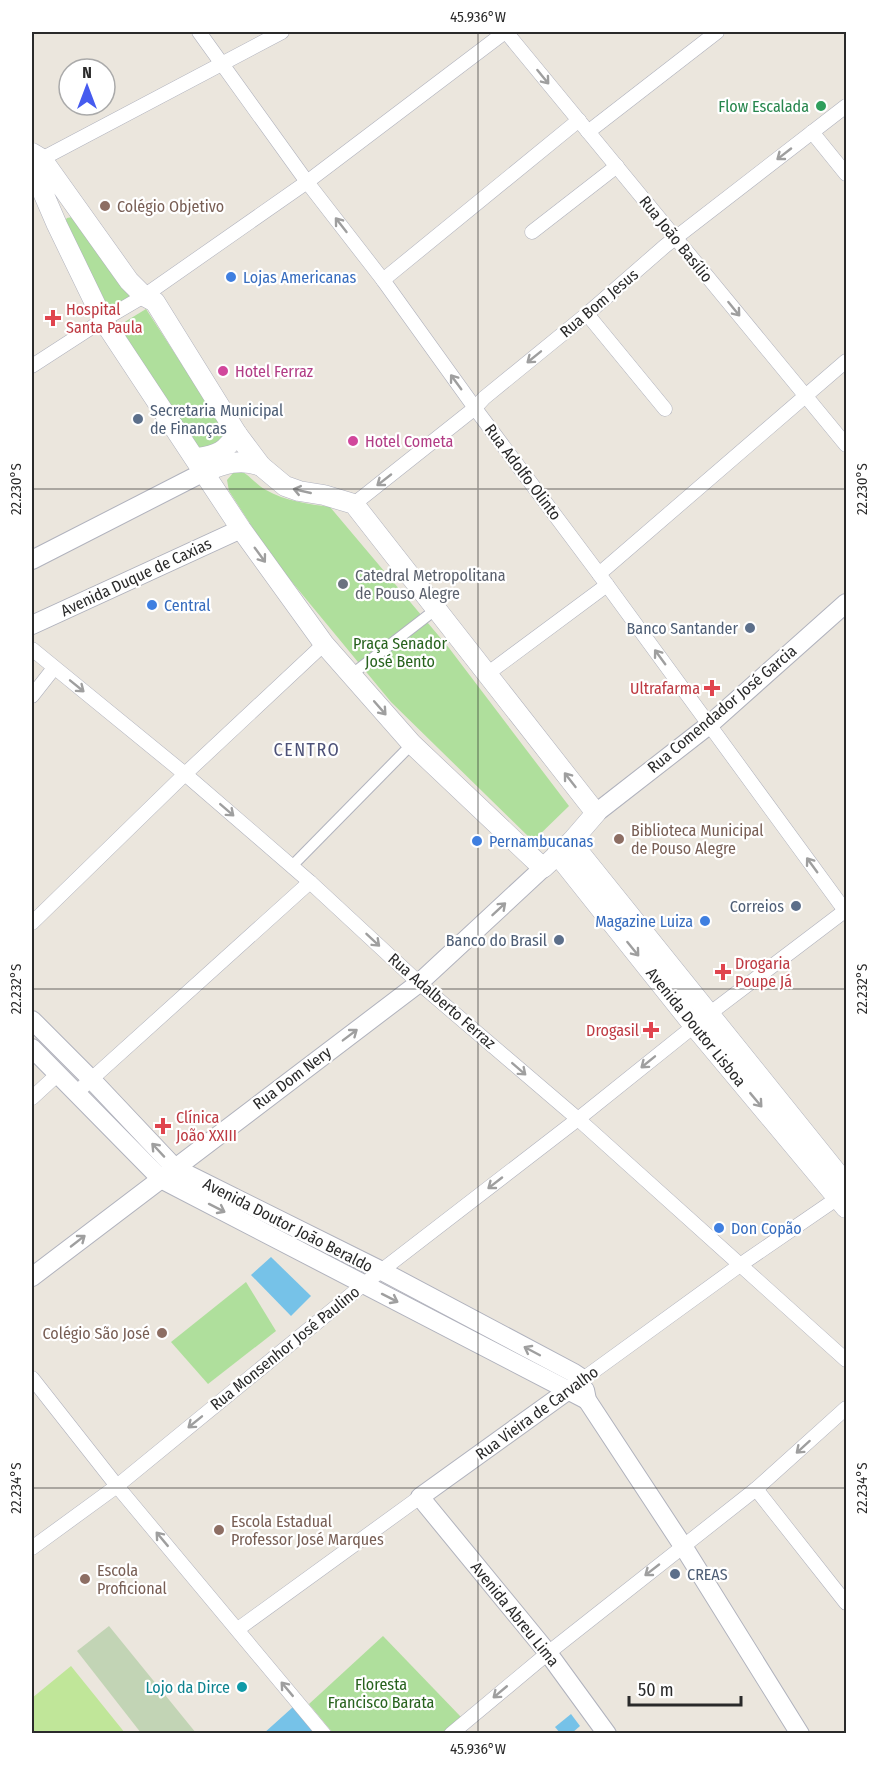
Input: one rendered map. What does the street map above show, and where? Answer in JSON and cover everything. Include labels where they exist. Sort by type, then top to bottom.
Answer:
[{"type":"main road","points":[[34,161],[80,212],[129,281],[144,296],[154,302],[237,434],[261,466],[285,486],[354,504],[596,813],[557,854],[412,744],[324,644],[241,529],[103,320],[57,225],[34,161]]},
{"type":"main road","points":[[57,225],[69,212],[80,212]]},
{"type":"main road","points":[[200,465],[228,447],[237,434]]},
{"type":"main road","points":[[200,465],[236,461],[261,466]]},
{"type":"main road","name":"Avenida Doutor Lisboa","points":[[557,854],[701,1020],[844,1196]]},
{"type":"street","name":"Rua Adolfo Olinto","points":[[199,32],[846,911]]},
{"type":"street","points":[[34,161],[282,32]]},
{"type":"street","points":[[32,366],[144,296],[308,182],[506,32]]},
{"type":"street","name":"Rua João Basílio","points":[[506,32],[846,445]]},
{"type":"street","points":[[588,132],[717,32]]},
{"type":"street","name":"Rua Bom Jesus","points":[[354,504],[475,408],[675,238],[846,106]]},
{"type":"street","points":[[383,280],[579,120]]},
{"type":"street","points":[[812,132],[846,174]]},
{"type":"street","points":[[532,232],[617,166]]},
{"type":"street","points":[[587,314],[665,409]]},
{"type":"street","points":[[487,674],[603,579],[846,361]]},
{"type":"street","points":[[32,560],[200,465]]},
{"type":"street","name":"Avenida Duque de Caxias","points":[[32,625],[241,529]]},
{"type":"street","name":"Rua Comendador José Garcia","points":[[596,813],[709,725],[846,603]]},
{"type":"street","points":[[351,675],[435,610]]},
{"type":"street","points":[[32,922],[324,644]]},
{"type":"street","name":"Rua Adalberto Ferraz","points":[[32,649],[185,774],[292,866],[419,982],[578,1119],[846,1360]]},
{"type":"street","points":[[32,696],[54,668]]},
{"type":"street","points":[[292,866],[412,744]]},
{"type":"street","name":"Rua Dom Nery","points":[[32,1277],[419,982],[557,854]]},
{"type":"street","points":[[76,1094],[310,882]]},
{"type":"street","name":"Rua Monsenhor José Paulino","points":[[32,1548],[117,1486],[364,1284],[578,1119],[701,1020],[846,911]]},
{"type":"street","name":"Avenida Doutor João Beraldo","points":[[32,1020],[92,1080],[168,1173],[382,1271],[485,1326],[576,1385]]},
{"type":"street","name":"Avenida Doutor João Beraldo","points":[[32,1048],[76,1094],[168,1173],[364,1284],[476,1342],[576,1385]]},
{"type":"street","points":[[32,1098],[58,1074]]},
{"type":"street","name":"Rua Vieira de Carvalho","points":[[238,1629],[740,1265],[844,1196]]},
{"type":"street","points":[[476,1342],[485,1326]]},
{"type":"street","points":[[32,1378],[117,1486],[324,1734]]},
{"type":"street","points":[[576,1385],[683,1546],[800,1734]]},
{"type":"street","points":[[451,1734],[548,1653],[756,1489],[846,1407]]},
{"type":"street","points":[[756,1489],[846,1603]]},
{"type":"street","name":"Avenida Abreu Lima","points":[[420,1497],[548,1653],[608,1734]]},
{"type":"green space","points":[[77,216],[134,297],[104,314],[61,226],[67,218]]},
{"type":"green space","points":[[146,309],[227,434],[222,447],[195,449],[118,326]]},
{"type":"green space","name":"Praça Senador José Bento","points":[[240,470],[273,494],[297,502],[330,507],[449,648],[569,806],[533,841],[391,702],[273,559],[229,491],[227,480],[233,473]]},
{"type":"green space","points":[[246,1282],[276,1331],[208,1384],[171,1342]]},
{"type":"green space","points":[[109,1626],[196,1733],[141,1733],[77,1651]]},
{"type":"green space","name":"Floresta Francisco Barata","points":[[383,1636],[461,1717],[442,1733],[333,1733],[309,1704]]},
{"type":"green space","points":[[71,1666],[125,1733],[32,1733],[32,1698]]},
{"type":"water","points":[[271,1257],[311,1296],[291,1316],[251,1275]]},
{"type":"water","points":[[293,1707],[318,1734],[263,1734]]},
{"type":"water","points":[[571,1714],[580,1726],[572,1733],[560,1733],[555,1727]]},
{"type":"place","name":"Flow Escalada","points":[[821,106]]},
{"type":"place","name":"Colégio Objetivo","points":[[105,206]]},
{"type":"place","name":"Lojas Americanas","points":[[231,277]]},
{"type":"place","name":"Hospital Santa Paula","points":[[53,318]]},
{"type":"place","name":"Hotel Ferraz","points":[[223,371]]},
{"type":"place","name":"Secretaria Municipal de Finanças","points":[[138,419]]},
{"type":"place","name":"Hotel Cometa","points":[[353,441]]},
{"type":"place","name":"Catedral Metropolitana de Pouso Alegre","points":[[343,584]]},
{"type":"place","name":"Central","points":[[152,605]]},
{"type":"place","name":"Banco Santander","points":[[750,628]]},
{"type":"place","name":"Ultrafarma","points":[[712,688]]},
{"type":"place","name":"Biblioteca Municipal de Pouso Alegre","points":[[619,839]]},
{"type":"place","name":"Pernambucanas","points":[[477,841]]},
{"type":"place","name":"Correios","points":[[796,906]]},
{"type":"place","name":"Magazine Luiza","points":[[705,921]]},
{"type":"place","name":"Banco do Brasil","points":[[559,940]]},
{"type":"place","name":"Drogaria Poupe Já","points":[[723,972]]},
{"type":"place","name":"Drogasil","points":[[651,1030]]},
{"type":"place","name":"Clínica João XXIII","points":[[163,1126]]},
{"type":"place","name":"Don Copão","points":[[719,1228]]},
{"type":"place","name":"Colégio São José","points":[[162,1333]]},
{"type":"place","name":"Escola Estadual Professor José Marques","points":[[219,1530]]},
{"type":"place","name":"CREAS","points":[[675,1574]]},
{"type":"place","name":"Escola Proficional","points":[[85,1579]]},
{"type":"place","name":"Lojo da Dirce","points":[[242,1687]]},
{"type":"district","name":"CENTRO","points":[[307,750]]}]
